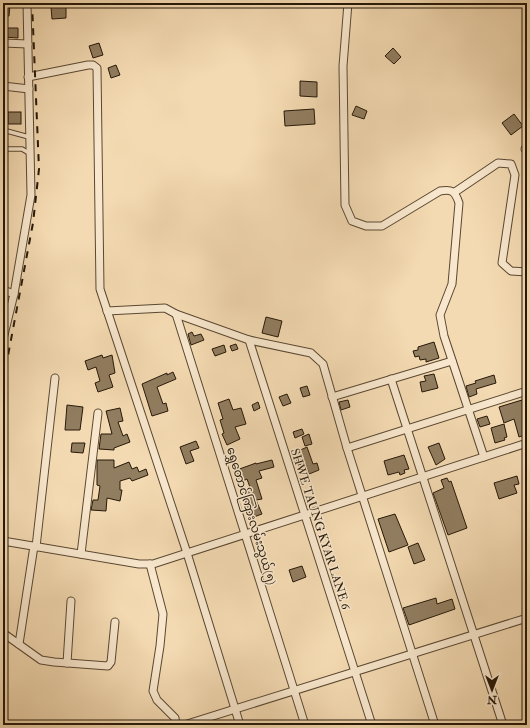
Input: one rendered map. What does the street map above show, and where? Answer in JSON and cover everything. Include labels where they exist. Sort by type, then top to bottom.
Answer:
[{"type":"street","points":[[3,339],[14,294],[31,194],[27,3]]},
{"type":"street","points":[[348,3],[343,66],[345,205],[352,221],[366,226],[382,226],[440,190],[450,189],[455,192],[459,203],[452,284],[444,300],[440,315],[444,336],[484,457]]},
{"type":"street","points":[[3,42],[28,44]]},
{"type":"street","points":[[28,76],[88,65],[93,65],[97,68],[100,289],[187,553],[240,725]]},
{"type":"street","points":[[3,86],[28,89]]},
{"type":"street","points":[[455,192],[498,163],[511,164],[515,175],[502,263],[511,271],[527,272]]},
{"type":"street","points":[[3,290],[14,294]]},
{"type":"street","points":[[107,311],[165,308],[176,314],[249,340],[311,353],[323,364],[347,448],[414,654],[435,725]]},
{"type":"street","name":"ရွှေတောင်ကြားလမ်းသွယ်(၅)","points":[[176,314],[305,725]]},
{"type":"street","name":"SHWE TAUNG KYAR LANE 6","points":[[249,340],[372,725]]},
{"type":"street","points":[[332,398],[452,361]]},
{"type":"street","points":[[19,644],[35,546],[55,378]]},
{"type":"street","points":[[391,379],[503,725]]},
{"type":"street","points":[[347,448],[468,409],[527,392]]},
{"type":"street","points":[[81,554],[98,412]]},
{"type":"street","points":[[3,541],[139,564],[150,564],[527,443]]},
{"type":"street","points":[[150,564],[163,614],[153,691],[157,700],[170,711],[175,718],[176,725]]},
{"type":"street","points":[[67,663],[71,601]]},
{"type":"street","points":[[184,725],[199,723],[294,691],[527,618]]},
{"type":"street","points":[[3,633],[41,660],[108,666],[111,662],[115,622]]},
{"type":"lane","points":[[3,130],[29,137]]},
{"type":"lane","points":[[3,149],[22,149],[29,153]]},
{"type":"building","points":[[5,5],[10,5],[9,16],[4,16]]},
{"type":"building","points":[[66,6],[66,18],[52,19],[51,7]]},
{"type":"building","points":[[4,28],[18,28],[18,38],[4,37]]},
{"type":"building","points":[[99,43],[103,55],[93,58],[89,46]]},
{"type":"building","points":[[393,48],[401,57],[394,64],[385,56]]},
{"type":"building","points":[[116,65],[120,75],[111,78],[108,68]]},
{"type":"building","points":[[300,81],[317,82],[317,97],[300,96]]},
{"type":"building","points":[[356,106],[367,111],[364,119],[352,115]]},
{"type":"building","points":[[314,109],[315,124],[285,126],[284,111]]},
{"type":"building","points":[[8,112],[21,112],[21,124],[8,124]]},
{"type":"building","points":[[514,114],[523,126],[511,135],[502,123]]},
{"type":"building","points":[[266,317],[282,321],[278,337],[262,333]]},
{"type":"building","points":[[192,332],[194,336],[201,334],[204,340],[191,345],[188,334]]},
{"type":"building","points":[[434,342],[439,358],[426,362],[426,359],[420,360],[419,356],[415,357],[413,351],[418,350],[418,347]]},
{"type":"building","points":[[236,344],[238,349],[232,351],[230,346]]},
{"type":"building","points":[[224,345],[226,352],[215,356],[212,349]]},
{"type":"building","points":[[102,355],[103,358],[112,355],[115,373],[109,375],[113,387],[98,392],[95,383],[100,381],[96,367],[88,370],[85,361]]},
{"type":"building","points":[[173,372],[176,379],[157,387],[163,404],[166,403],[168,411],[152,416],[142,384],[167,373],[167,375]]},
{"type":"building","points":[[434,374],[438,388],[422,392],[420,382],[426,381],[424,376]]},
{"type":"building","points":[[494,375],[496,383],[476,389],[477,394],[469,397],[466,386],[476,383],[475,381]]},
{"type":"building","points":[[307,386],[310,395],[303,397],[300,388]]},
{"type":"building","points":[[287,394],[291,403],[283,406],[279,397]]},
{"type":"building","points":[[229,399],[233,410],[241,408],[246,424],[235,427],[240,439],[227,445],[222,434],[224,433],[220,420],[223,419],[218,403]]},
{"type":"building","points":[[348,400],[350,407],[341,410],[339,402]]},
{"type":"building","points":[[522,400],[523,405],[527,404],[527,434],[519,437],[514,419],[504,423],[499,407]]},
{"type":"building","points":[[258,402],[260,408],[254,411],[252,405]]},
{"type":"building","points":[[67,405],[83,407],[80,430],[65,430]]},
{"type":"building","points":[[120,408],[123,421],[118,422],[123,436],[127,434],[130,442],[114,448],[114,450],[99,449],[101,434],[112,434],[106,411]]},
{"type":"building","points":[[487,416],[490,424],[480,427],[477,419]]},
{"type":"building","points":[[504,424],[507,437],[504,438],[505,440],[495,443],[491,428]]},
{"type":"building","points":[[302,429],[304,434],[295,438],[293,432]]},
{"type":"building","points":[[309,434],[312,444],[305,446],[302,437]]},
{"type":"building","points":[[196,441],[199,448],[190,451],[194,461],[186,464],[180,447]]},
{"type":"building","points":[[72,443],[85,443],[83,453],[71,452]]},
{"type":"building","points":[[439,443],[445,459],[436,465],[428,447]]},
{"type":"building","points":[[307,447],[313,464],[317,463],[319,470],[309,474],[305,463],[298,465],[294,453]]},
{"type":"building","points":[[404,455],[409,469],[404,470],[405,473],[400,475],[399,472],[388,475],[384,461]]},
{"type":"building","points":[[97,460],[114,460],[114,468],[129,462],[132,469],[137,467],[139,472],[146,469],[148,475],[132,481],[130,478],[120,481],[120,490],[122,490],[120,501],[107,498],[106,511],[91,510],[93,500],[98,500],[100,486],[97,485]]},
{"type":"building","points":[[272,460],[274,467],[259,471],[262,478],[256,480],[262,499],[256,500],[262,514],[251,518],[242,493],[251,490],[247,479],[243,481],[241,477],[237,479],[234,471],[256,463]]},
{"type":"building","points":[[517,476],[519,484],[514,485],[517,493],[499,499],[494,483]]},
{"type":"building","points":[[447,478],[449,482],[451,481],[467,528],[448,535],[433,493],[444,488],[441,480]]},
{"type":"building","points":[[395,514],[408,545],[389,552],[378,519]]},
{"type":"building","points":[[418,543],[425,560],[414,564],[408,547]]},
{"type":"building","points":[[302,566],[306,577],[293,582],[289,570]]},
{"type":"building","points":[[436,598],[437,604],[452,599],[455,609],[409,625],[403,608]]},
{"type":"railway","points":[[3,382],[33,223],[39,169],[32,3]]}]
